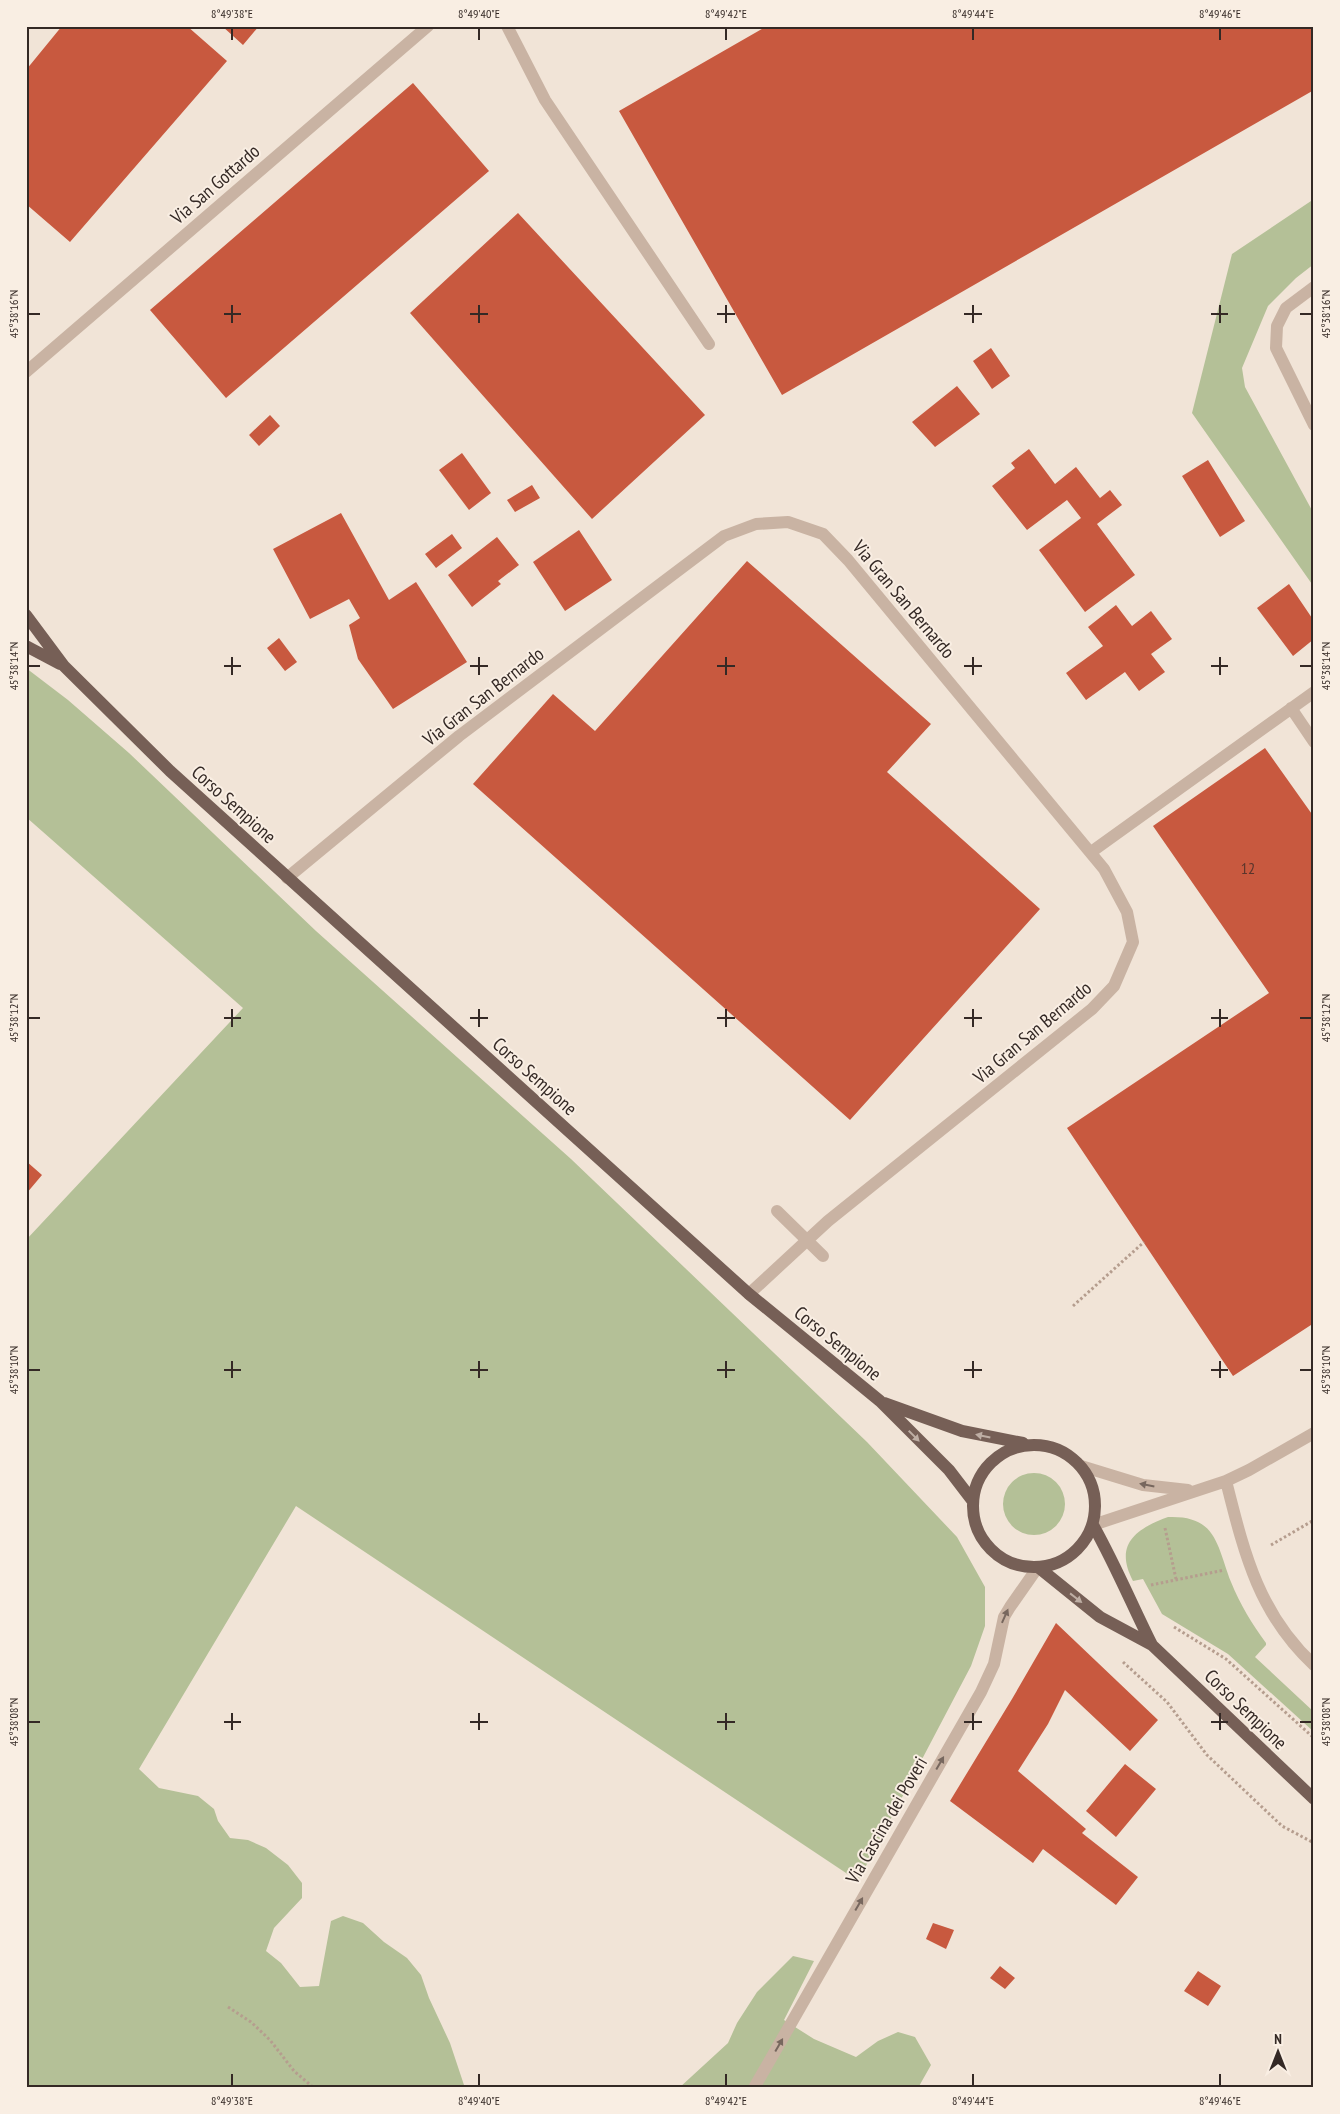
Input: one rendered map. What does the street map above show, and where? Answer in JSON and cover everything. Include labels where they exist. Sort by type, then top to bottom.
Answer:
[{"type":"main road","name":"Corso Sempione","points":[[26,615],[64,666],[170,771],[749,1294],[880,1402],[949,1470],[972,1500]]},
{"type":"main road","name":"Corso Sempione","points":[[26,646],[64,666]]},
{"type":"main road","name":"Corso Sempione","points":[[880,1402],[962,1431],[1031,1444]]},
{"type":"main road","points":[[1031,1444],[1050,1446],[1067,1454],[1081,1466],[1090,1479],[1095,1494],[1096,1510],[1093,1525],[1084,1542],[1071,1555],[1056,1563],[1038,1567],[1022,1566],[1005,1560],[990,1550],[980,1535],[973,1518],[972,1500],[975,1487],[984,1470],[996,1457],[1011,1449],[1031,1444]]},
{"type":"main road","name":"Corso Sempione","points":[[1093,1525],[1113,1560],[1126,1595],[1152,1645]]},
{"type":"main road","name":"Corso Sempione","points":[[1038,1567],[1100,1617],[1152,1645],[1314,1799]]},
{"type":"street","name":"Via San Gottardo","points":[[26,372],[428,26]]},
{"type":"street","points":[[507,26],[545,100],[709,344]]},
{"type":"street","points":[[1314,286],[1286,308],[1277,326],[1276,348],[1314,425]]},
{"type":"street","name":"Via Gran San Bernardo","points":[[287,878],[459,736],[724,536],[756,524],[788,522],[823,534],[848,560],[1104,869],[1119,893],[1127,912],[1133,942],[1114,986],[1092,1009],[828,1221],[749,1294]]},
{"type":"street","points":[[1091,852],[1314,692]]},
{"type":"street","points":[[1291,708],[1314,742]]},
{"type":"street","points":[[777,1211],[823,1256]]},
{"type":"street","points":[[1093,1525],[1226,1481],[1314,1433]]},
{"type":"street","points":[[1081,1466],[1143,1485],[1180,1491],[1195,1490]]},
{"type":"street","points":[[1226,1481],[1246,1559],[1260,1593],[1273,1617],[1296,1648],[1314,1665]]},
{"type":"street","name":"Via Cascina dei Poveri","points":[[754,2088],[981,1692],[994,1664],[1004,1618],[1038,1567]]},
{"type":"path","points":[[1073,1306],[1144,1242]]},
{"type":"path","points":[[1161,1503],[1176,1580]]},
{"type":"path","points":[[1126,1595],[1134,1588],[1226,1569],[1314,1520]]},
{"type":"path","points":[[1168,1623],[1226,1659],[1314,1738]]},
{"type":"path","points":[[1117,1656],[1167,1702],[1207,1755],[1282,1826],[1314,1843]]},
{"type":"path","points":[[228,2007],[251,2022],[270,2040],[294,2071],[314,2088]]},
{"type":"green space","points":[[1314,199],[1314,264],[1296,278],[1268,306],[1242,368],[1245,387],[1314,514],[1314,587],[1192,413],[1232,254]]},
{"type":"green space","points":[[26,668],[68,700],[129,753],[316,931],[571,1159],[867,1442],[957,1537],[985,1587],[985,1626],[971,1666],[858,1881],[296,1506],[139,1769],[159,1788],[198,1796],[214,1809],[218,1821],[230,1838],[248,1840],[266,1848],[288,1865],[302,1883],[302,1898],[274,1928],[266,1951],[281,1963],[300,1987],[319,1986],[331,1921],[343,1916],[363,1923],[384,1942],[407,1958],[421,1975],[429,1998],[450,2043],[465,2088],[28,2088],[26,2085],[26,1240],[243,1008],[26,817]]},
{"type":"green space","points":[[1034,1473],[1046,1475],[1056,1482],[1063,1492],[1065,1504],[1063,1516],[1056,1526],[1046,1533],[1034,1535],[1022,1533],[1012,1526],[1005,1516],[1003,1504],[1005,1492],[1012,1482],[1022,1475]]},
{"type":"green space","points":[[1168,1517],[1197,1521],[1213,1535],[1238,1598],[1266,1643],[1255,1657],[1314,1712],[1314,1732],[1228,1654],[1162,1614],[1143,1579],[1133,1581],[1126,1558],[1127,1548],[1131,1540],[1146,1527]]},
{"type":"green space","points":[[793,1956],[814,1961],[784,2020],[814,2039],[856,2057],[878,2041],[898,2032],[915,2037],[931,2065],[918,2088],[679,2088],[728,2043],[737,2023],[757,1992]]},
{"type":"building","points":[[62,26],[187,26],[227,61],[70,242],[26,204],[26,70]]},
{"type":"building","points":[[222,26],[259,26],[243,45]]},
{"type":"building","points":[[767,26],[1314,26],[1314,90],[782,395],[619,111]]},
{"type":"building","points":[[413,83],[489,171],[226,398],[150,310]]},
{"type":"building","points":[[518,213],[705,415],[592,519],[410,313]]},
{"type":"building","points":[[991,348],[1010,376],[992,389],[973,361]]},
{"type":"building","points":[[957,386],[980,414],[935,447],[912,422]]},
{"type":"building","points":[[270,415],[280,426],[259,446],[249,435]]},
{"type":"building","points":[[1029,449],[1055,484],[1076,467],[1100,498],[1110,490],[1122,505],[1097,524],[1135,575],[1085,612],[1039,550],[1081,518],[1067,500],[1027,530],[992,486],[1015,468],[1011,463]]},
{"type":"building","points":[[462,453],[491,493],[469,510],[439,470]]},
{"type":"building","points":[[1208,460],[1245,521],[1220,537],[1182,476]]},
{"type":"building","points":[[532,485],[540,498],[515,512],[507,500]]},
{"type":"building","points":[[341,513],[389,600],[416,582],[467,662],[393,709],[358,659],[349,625],[360,618],[349,599],[310,619],[273,549]]},
{"type":"building","points":[[579,530],[612,580],[565,611],[533,562]]},
{"type":"building","points":[[452,534],[462,548],[436,568],[425,554]]},
{"type":"building","points":[[497,537],[519,565],[498,581],[501,584],[472,607],[448,575]]},
{"type":"building","points":[[747,561],[931,724],[887,772],[1040,909],[850,1120],[473,784],[553,694],[595,731]]},
{"type":"building","points":[[1289,584],[1314,621],[1314,639],[1293,656],[1257,608]]},
{"type":"building","points":[[1116,605],[1132,626],[1151,611],[1172,639],[1151,654],[1165,672],[1139,691],[1125,672],[1086,700],[1066,673],[1103,646],[1088,627]]},
{"type":"building","points":[[279,638],[297,662],[285,671],[267,648]]},
{"type":"building","points":[[1265,748],[1314,817],[1314,1323],[1233,1376],[1067,1128],[1269,993],[1153,826]]},
{"type":"building","points":[[26,1161],[42,1175],[26,1194]]},
{"type":"building","points":[[1056,1623],[1158,1720],[1130,1751],[1065,1690],[1048,1724],[1018,1771],[1086,1829],[1082,1833],[1138,1877],[1116,1905],[1043,1849],[1033,1863],[950,1801]]},
{"type":"building","points":[[1125,1764],[1156,1789],[1116,1837],[1086,1811]]},
{"type":"building","points":[[933,1923],[954,1930],[946,1949],[926,1939]]},
{"type":"building","points":[[1000,1966],[1015,1978],[1005,1989],[990,1978]]},
{"type":"building","points":[[1198,1971],[1221,1986],[1208,2006],[1184,1991]]}]
